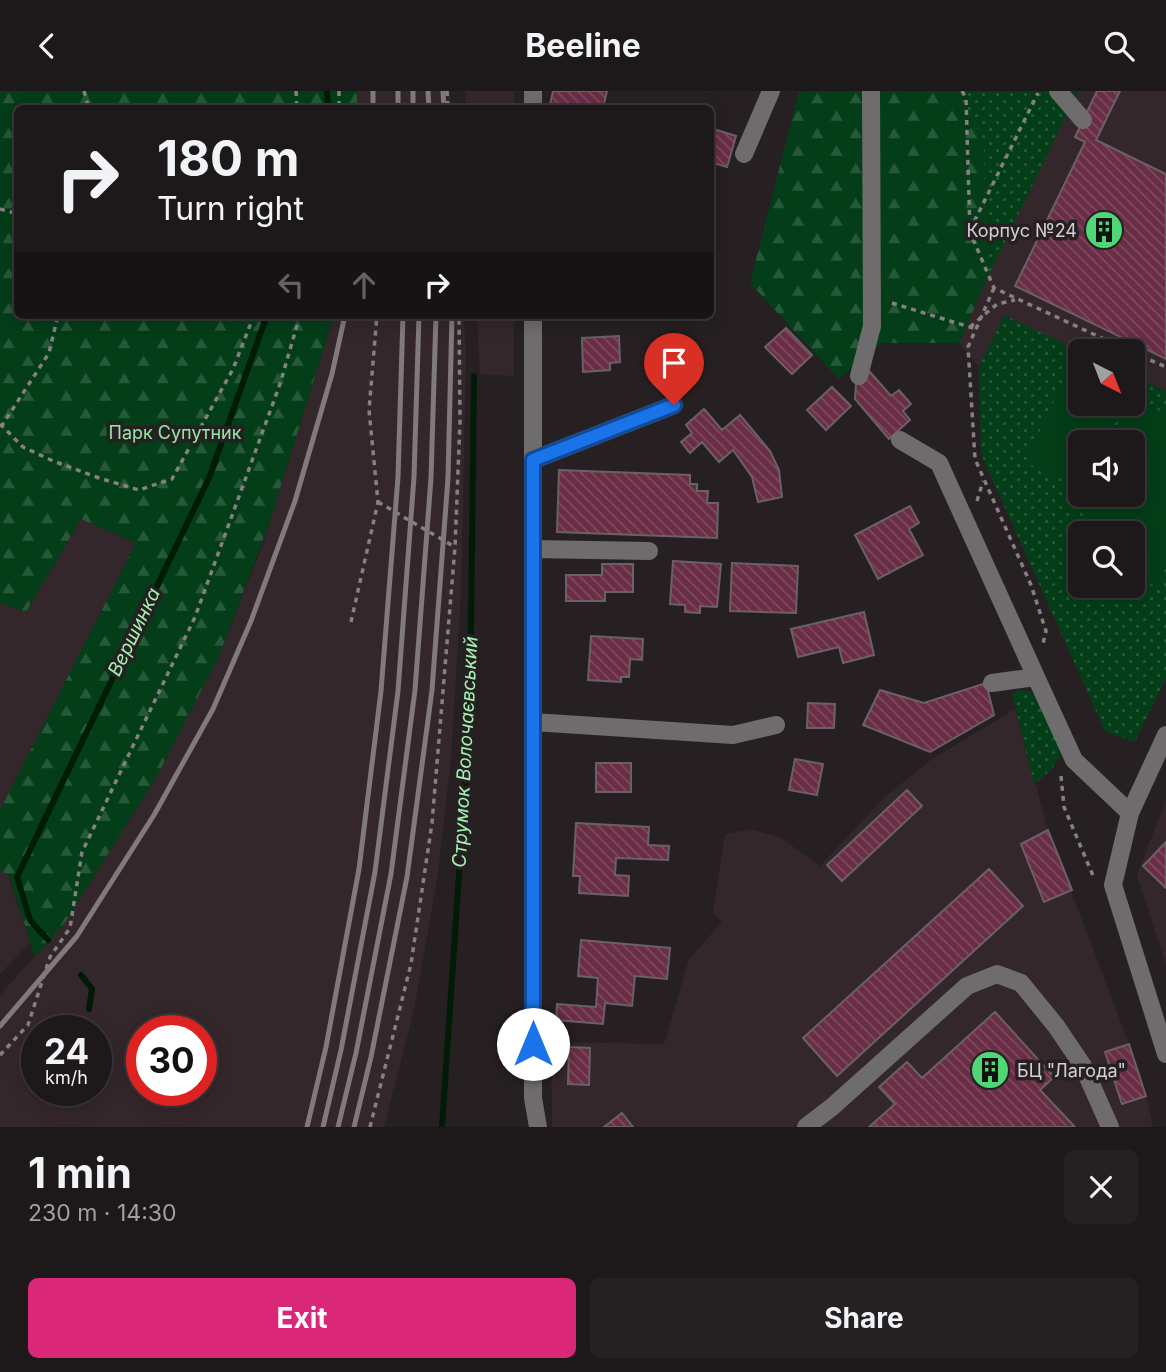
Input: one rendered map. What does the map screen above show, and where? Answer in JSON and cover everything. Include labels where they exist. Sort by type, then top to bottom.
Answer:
[{"type":"street","points":[[744,154],[771,91]]},
{"type":"street","points":[[859,376],[872,326],[871,91]]},
{"type":"street","points":[[1058,91],[1083,121]]},
{"type":"street","points":[[533,319],[533,1098],[538,1127]]},
{"type":"street","points":[[533,460],[674,405]]},
{"type":"street","points":[[900,440],[939,463],[1074,760],[1130,813]]},
{"type":"street","points":[[533,549],[649,551]]},
{"type":"street","points":[[992,683],[1036,677]]},
{"type":"street","points":[[533,722],[733,735],[776,725]]},
{"type":"street","points":[[1164,744],[1130,813],[1104,884],[1166,1052]]},
{"type":"street","points":[[806,1127],[967,986],[997,974],[1021,983],[1056,1026],[1083,1066],[1110,1127]]},
{"type":"path","points":[[962,91],[966,98],[970,232],[994,288],[1103,339]]},
{"type":"path","points":[[970,232],[1039,91]]},
{"type":"path","points":[[994,288],[968,347],[975,459],[1031,585],[1046,631],[1036,677]]},
{"type":"path","points":[[873,297],[976,329]]},
{"type":"path","points":[[970,327],[997,304],[1017,300]]},
{"type":"path","points":[[57,319],[49,353],[0,427],[23,447],[53,461],[139,490],[172,479],[233,369],[252,319]]},
{"type":"path","points":[[0,1055],[29,1025],[50,957],[70,928],[82,852],[195,617],[280,384],[299,319]]},
{"type":"path","points":[[351,622],[377,502],[369,410],[377,319]]},
{"type":"path","points":[[370,1127],[411,964],[428,849],[445,687],[454,547],[460,421],[459,319]]},
{"type":"path","points":[[1145,358],[1166,367]]},
{"type":"path","points":[[377,502],[454,547]]},
{"type":"path","points":[[1061,771],[1064,807],[1104,884]]},
{"type":"shaded area","points":[[357,91],[450,91],[451,105],[357,105]]},
{"type":"shaded area","points":[[465,91],[514,91],[514,105],[466,105]]},
{"type":"shaded area","points":[[957,91],[1166,91],[1166,678],[1135,742],[1105,731],[981,454],[979,367],[959,343],[985,283]]},
{"type":"shaded area","points":[[333,319],[464,319],[466,357],[461,592],[451,758],[438,873],[414,1010],[384,1127],[0,1127],[0,995],[66,921],[158,774],[219,656],[263,544]]},
{"type":"shaded area","points":[[477,319],[514,319],[514,376],[480,374]]},
{"type":"shaded area","points":[[81,519],[136,543],[0,810],[0,603],[26,612]]},
{"type":"shaded area","points":[[1015,709],[1048,830],[1129,1044],[1153,1127],[552,1127],[551,1042],[664,1044],[689,959],[722,922],[713,913],[725,834],[751,829],[781,838],[820,866],[884,798],[932,759]]},
{"type":"shaded area","points":[[1166,800],[1166,965],[1137,875]]},
{"type":"shaded area","points":[[0,871],[8,875],[30,943],[0,974]]},
{"type":"green space","name":"Парк Супутник","points":[[0,91],[357,91],[357,105],[14,105],[14,319],[333,319],[269,524],[219,656],[158,774],[66,921],[35,957],[9,875],[0,871],[0,810],[136,543],[81,519],[26,612],[0,603]]},
{"type":"green space","points":[[799,91],[957,91],[984,141],[985,283],[959,343],[881,343],[839,379],[750,283]]},
{"type":"green space","points":[[957,91],[1078,91],[985,283],[984,141]]},
{"type":"green space","points":[[1004,315],[1068,346],[1068,417],[1144,417],[1145,381],[1166,391],[1166,678],[1135,742],[1105,731],[981,454],[979,367]]},
{"type":"green space","points":[[1067,374],[1068,417],[1113,417],[1106,430],[1068,430],[1068,482],[1025,462]]},
{"type":"green space","points":[[1145,404],[1166,414],[1166,567],[1157,587],[1145,581],[1145,521],[1081,521],[1087,507],[1145,507],[1145,430],[1124,430],[1130,417],[1145,416]]},
{"type":"green space","points":[[1021,690],[1038,696],[1061,743],[1059,758],[1050,771],[1034,784],[1012,693]]},
{"type":"building","points":[[553,91],[607,91],[604,104],[608,105],[550,105]]},
{"type":"building","name":"Корпус №24","points":[[1097,91],[1120,91],[1096,140],[1166,174],[1166,359],[1145,349],[1145,339],[1125,339],[1015,286],[1085,142],[1075,137]]},
{"type":"building","points":[[714,129],[736,136],[727,167],[714,163]]},
{"type":"building","points":[[786,328],[812,355],[792,374],[765,347]]},
{"type":"building","points":[[619,336],[620,362],[610,363],[610,370],[583,372],[582,338]]},
{"type":"building","points":[[870,372],[891,396],[899,390],[911,404],[903,411],[910,420],[889,439],[855,399],[856,384]]},
{"type":"building","points":[[832,387],[851,406],[826,430],[807,410]]},
{"type":"building","points":[[704,409],[722,430],[740,415],[770,451],[779,470],[782,497],[758,502],[752,477],[733,450],[719,462],[702,442],[690,453],[681,442],[692,433],[686,425]]},
{"type":"building","points":[[559,470],[690,475],[690,484],[697,484],[697,491],[708,491],[707,503],[718,503],[717,538],[557,532]]},
{"type":"building","points":[[910,506],[919,523],[909,529],[923,555],[878,579],[855,535]]},
{"type":"building","points":[[673,561],[721,564],[717,607],[700,606],[700,613],[685,612],[685,605],[670,604]]},
{"type":"building","points":[[732,563],[798,566],[796,613],[730,611]]},
{"type":"building","points":[[602,564],[633,564],[633,592],[605,592],[605,601],[566,601],[566,575],[602,575]]},
{"type":"building","points":[[864,612],[874,655],[843,663],[839,647],[798,657],[791,629]]},
{"type":"building","points":[[591,636],[643,639],[642,660],[630,659],[629,677],[621,677],[621,682],[588,680]]},
{"type":"building","points":[[986,683],[994,715],[930,752],[863,725],[880,690],[924,703]]},
{"type":"building","points":[[808,703],[835,704],[834,728],[807,728]]},
{"type":"building","points":[[795,759],[823,764],[817,795],[789,790]]},
{"type":"building","points":[[596,763],[631,763],[631,792],[596,792]]},
{"type":"building","points":[[907,790],[922,806],[842,881],[827,865]]},
{"type":"building","points":[[576,823],[649,827],[648,845],[669,846],[668,860],[616,858],[615,875],[629,876],[628,896],[579,893],[580,876],[573,876]]},
{"type":"building","points":[[1048,830],[1072,890],[1044,902],[1021,844]]},
{"type":"building","points":[[1166,842],[1166,888],[1143,866]]},
{"type":"building","points":[[989,869],[1023,906],[837,1076],[803,1038]]},
{"type":"building","points":[[581,940],[670,948],[667,979],[635,976],[632,1006],[605,1003],[603,1024],[556,1020],[557,1004],[596,1007],[598,978],[578,976]]},
{"type":"building","name":"БЦ \"Лагода\"","points":[[995,1012],[1054,1077],[1040,1090],[1075,1127],[869,1127],[895,1104],[879,1087],[907,1062],[922,1078]]},
{"type":"building","points":[[1129,1044],[1146,1096],[1122,1104],[1105,1052]]},
{"type":"building","points":[[569,1047],[590,1048],[589,1085],[568,1084]]},
{"type":"building","points":[[622,1113],[633,1127],[604,1127]]},
{"type":"waterway","name":"Вершинка","points":[[327,91],[328,105]]},
{"type":"waterway","name":"Вершинка","points":[[48,940],[30,920],[17,877],[209,478],[266,319]]},
{"type":"waterway","name":"Струмок Волочаєвський","points":[[442,1127],[470,710],[474,376]]},
{"type":"waterway","name":"Вершинка","points":[[81,975],[92,989],[89,1009]]},
{"type":"railway","points":[[373,91],[373,105]]},
{"type":"railway","points":[[398,91],[398,105]]},
{"type":"railway","points":[[413,91],[413,105]]},
{"type":"railway","points":[[428,91],[429,105]]},
{"type":"railway","points":[[443,91],[444,105]]},
{"type":"railway","points":[[0,1026],[77,936],[154,815],[213,709],[251,621],[295,501],[332,374],[344,319]]},
{"type":"railway","points":[[307,1127],[326,1047],[359,869],[381,691],[398,477],[403,319]]},
{"type":"railway","points":[[323,1127],[341,1050],[375,872],[398,691],[414,477],[419,319]]},
{"type":"railway","points":[[338,1127],[356,1053],[391,874],[415,690],[431,478],[436,319]]},
{"type":"railway","points":[[354,1127],[371,1057],[407,877],[432,690],[448,478],[452,319]]},
{"type":"place","name":"Корпус №24","points":[[1104,230]]},
{"type":"place","name":"БЦ \"Лагода\"","points":[[990,1070]]},
{"type":"route","points":[[533,1044],[533,460],[674,405]]}]
